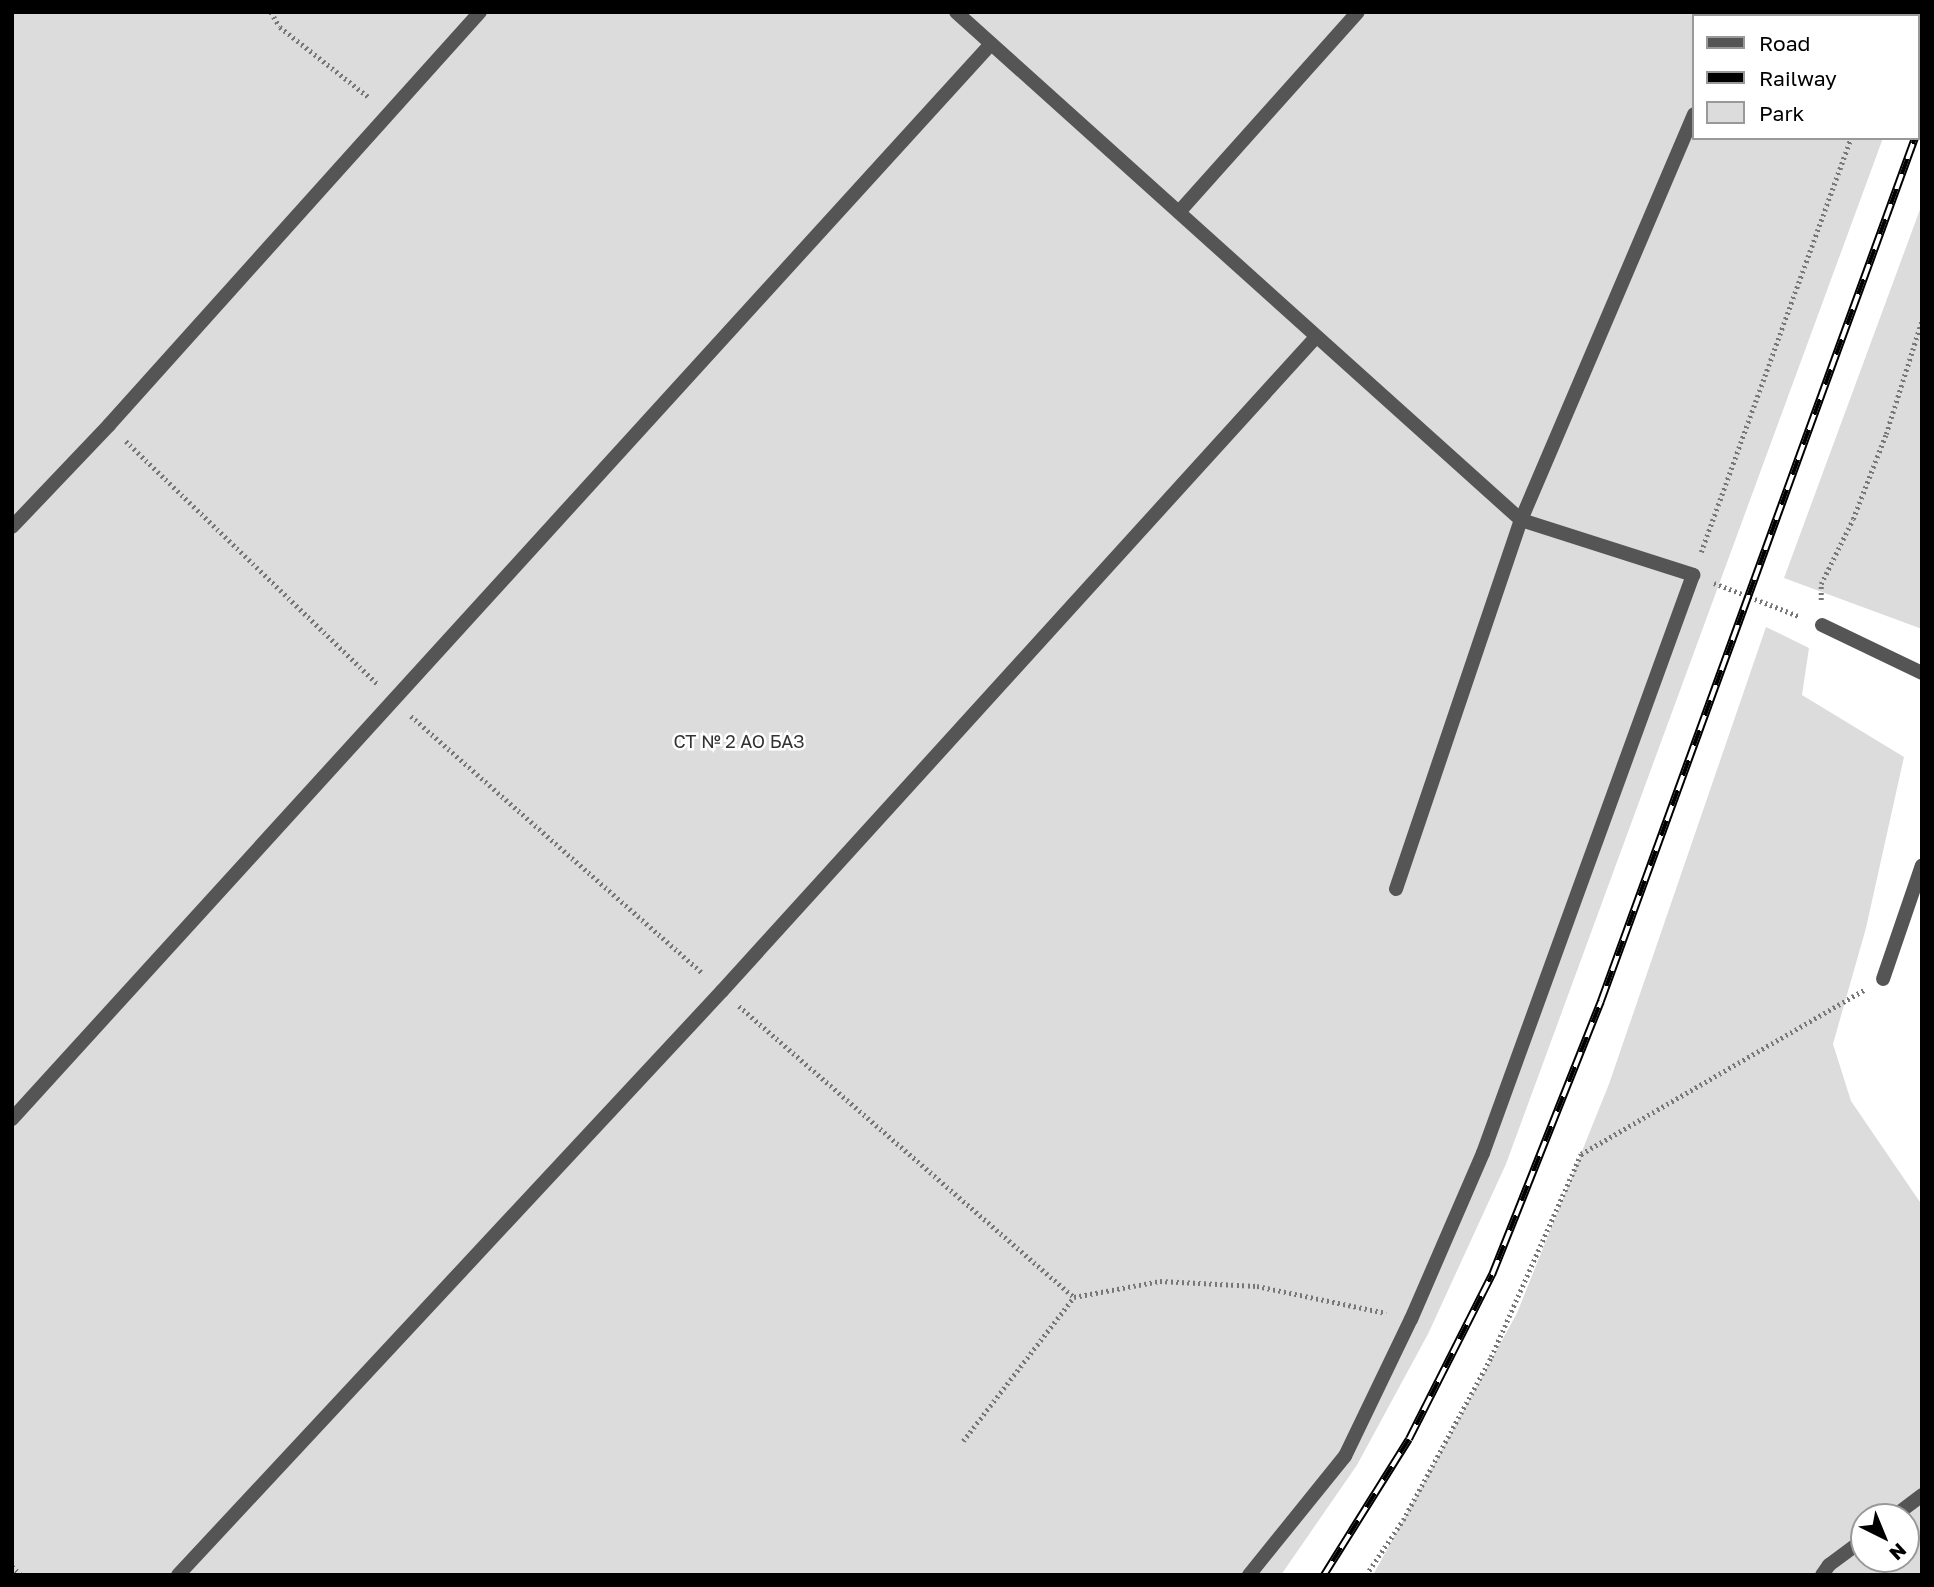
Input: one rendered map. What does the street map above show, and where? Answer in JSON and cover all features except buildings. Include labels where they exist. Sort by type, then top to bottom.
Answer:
[{"type":"street","points":[[12,527],[109,425],[480,12]]},
{"type":"street","points":[[956,12],[1521,520],[1693,575],[1483,1153],[1411,1319],[1345,1456],[1249,1575]]},
{"type":"street","points":[[1179,212],[1358,12]]},
{"type":"street","points":[[12,1119],[396,702],[991,44]]},
{"type":"street","points":[[1396,889],[1521,520],[1692,119]]},
{"type":"street","points":[[178,1575],[722,991],[1316,337]]},
{"type":"street","points":[[1822,625],[1922,673]]},
{"type":"street","points":[[1884,979],[1922,864]]},
{"type":"street","points":[[1822,1575],[1829,1565],[1850,1549]]},
{"type":"path","points":[[271,12],[280,27],[391,114]]},
{"type":"path","points":[[1850,140],[1693,575],[1822,625],[1821,584],[1853,519],[1886,434],[1922,320]]},
{"type":"path","points":[[109,425],[396,702],[722,991],[1074,1297]]},
{"type":"path","points":[[1366,1575],[1403,1520],[1491,1357],[1581,1154],[1884,979]]},
{"type":"path","points":[[963,1441],[1074,1297],[1160,1281],[1257,1286],[1411,1319]]},
{"type":"path","points":[[12,1566],[21,1575]]},
{"type":"green space","name":"СТ № 2 АО БАЗ","points":[[12,12],[1922,12],[1920,28],[1920,14],[1692,14],[1692,140],[1882,140],[1506,1164],[1428,1334],[1357,1465],[1281,1575],[12,1575]]},
{"type":"green space","points":[[1922,204],[1922,629],[1784,578]]},
{"type":"green space","points":[[1766,627],[1809,648],[1802,695],[1904,757],[1866,928],[1833,1044],[1851,1101],[1922,1205],[1922,1575],[1373,1575],[1517,1313],[1609,1084]]},
{"type":"railway","points":[[1920,125],[1922,120]]},
{"type":"railway","points":[[1324,1575],[1409,1439],[1492,1275],[1601,1001],[1914,140]]}]
